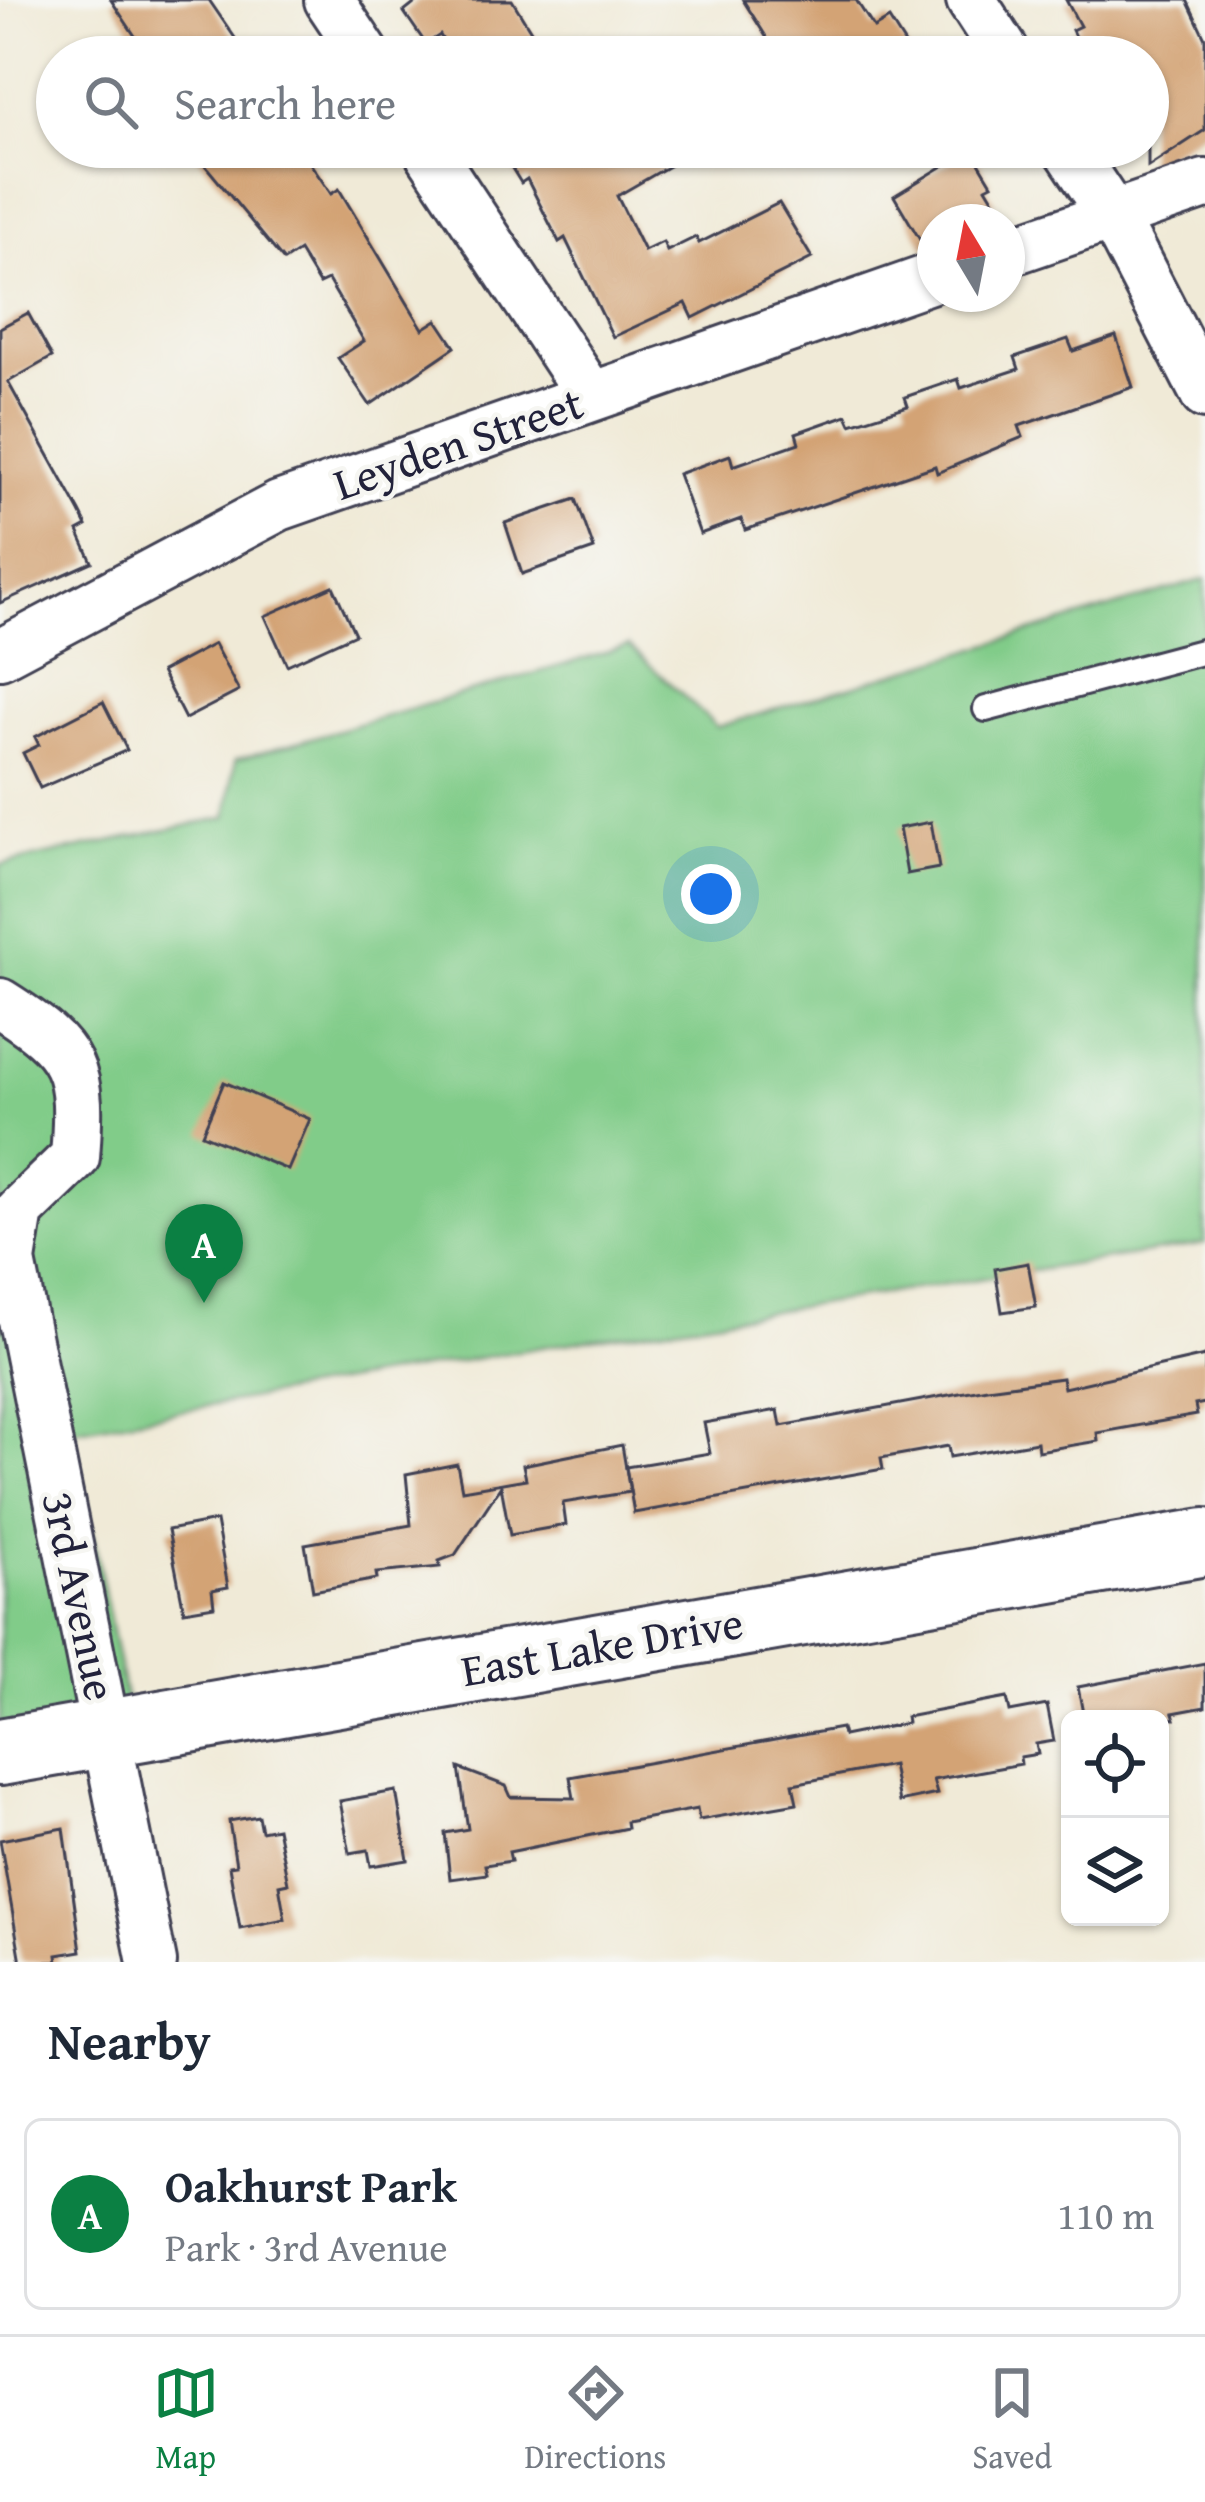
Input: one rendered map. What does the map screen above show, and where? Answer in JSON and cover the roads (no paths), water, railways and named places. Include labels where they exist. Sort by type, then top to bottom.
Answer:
[{"type":"street","points":[[329,0],[353,36]]},
{"type":"street","points":[[971,0],[994,36]]},
{"type":"street","points":[[440,168],[591,396]]},
{"type":"street","points":[[1081,168],[1112,215],[1205,394]]},
{"type":"street","points":[[1025,246],[1205,184]]},
{"type":"street","name":"Leyden Street","points":[[0,653],[279,506],[917,283]]},
{"type":"street","name":"3rd Avenue","points":[[0,1003],[52,1036],[80,1091],[75,1157],[19,1211],[11,1261],[152,1962]]},
{"type":"street","name":"East Lake Drive","points":[[0,1752],[1205,1542]]},
{"type":"lane","points":[[986,709],[1205,651]]},
{"type":"place","name":"Oakhurst Park","points":[[204,1303]]}]
